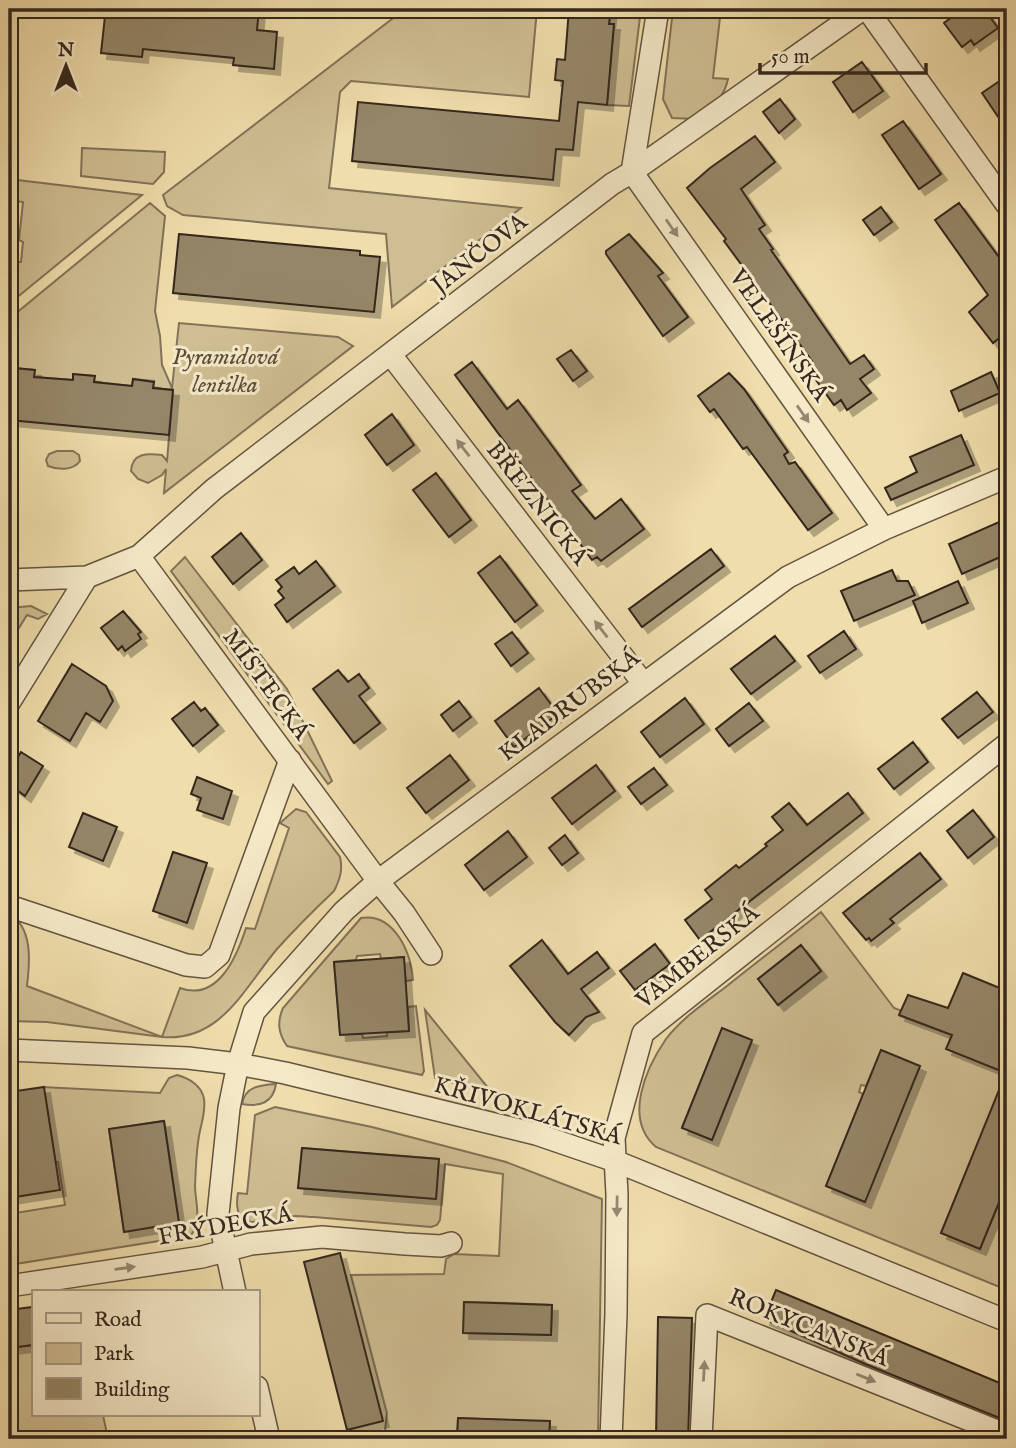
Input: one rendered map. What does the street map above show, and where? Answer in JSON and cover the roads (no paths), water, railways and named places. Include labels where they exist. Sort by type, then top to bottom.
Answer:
[{"type":"street","points":[[632,172],[658,9]]},
{"type":"street","points":[[865,9],[1007,205]]},
{"type":"street","name":"JANČOVA","points":[[139,555],[214,489],[612,184],[865,9]]},
{"type":"street","name":"VELEŠÍNSKÁ","points":[[632,172],[884,528]]},
{"type":"street","name":"BŘEZNICKÁ","points":[[391,355],[643,683]]},
{"type":"street","name":"KLADRUBSKÁ","points":[[234,1290],[218,1214],[229,1108],[238,1064],[254,1012],[344,911],[378,881],[788,577],[884,528],[1007,477]]},
{"type":"street","points":[[9,580],[87,577],[139,555]]},
{"type":"street","name":"MÍSTECKÁ","points":[[139,555],[404,913],[431,954]]},
{"type":"street","points":[[9,703],[87,577]]},
{"type":"street","name":"VAMBERSKÁ","points":[[611,1439],[616,1314],[617,1194],[614,1138],[643,1033],[1007,744]]},
{"type":"street","points":[[9,906],[186,965],[205,967],[219,955],[290,760]]},
{"type":"street","name":"KŘIVOKLÁTSKÁ","points":[[9,1050],[188,1058],[238,1064],[536,1134],[615,1161],[1007,1321]]},
{"type":"street","name":"FRÝDECKÁ","points":[[9,1286],[202,1257],[251,1244],[322,1237],[442,1246],[451,1243]]},
{"type":"street","name":"ROKYCANSKÁ","points":[[701,1439],[707,1315],[1007,1435]]},
{"type":"street","points":[[259,1395],[270,1439]]},
{"type":"park label","name":"Pyramidová lentilka","points":[[225,370]]}]
